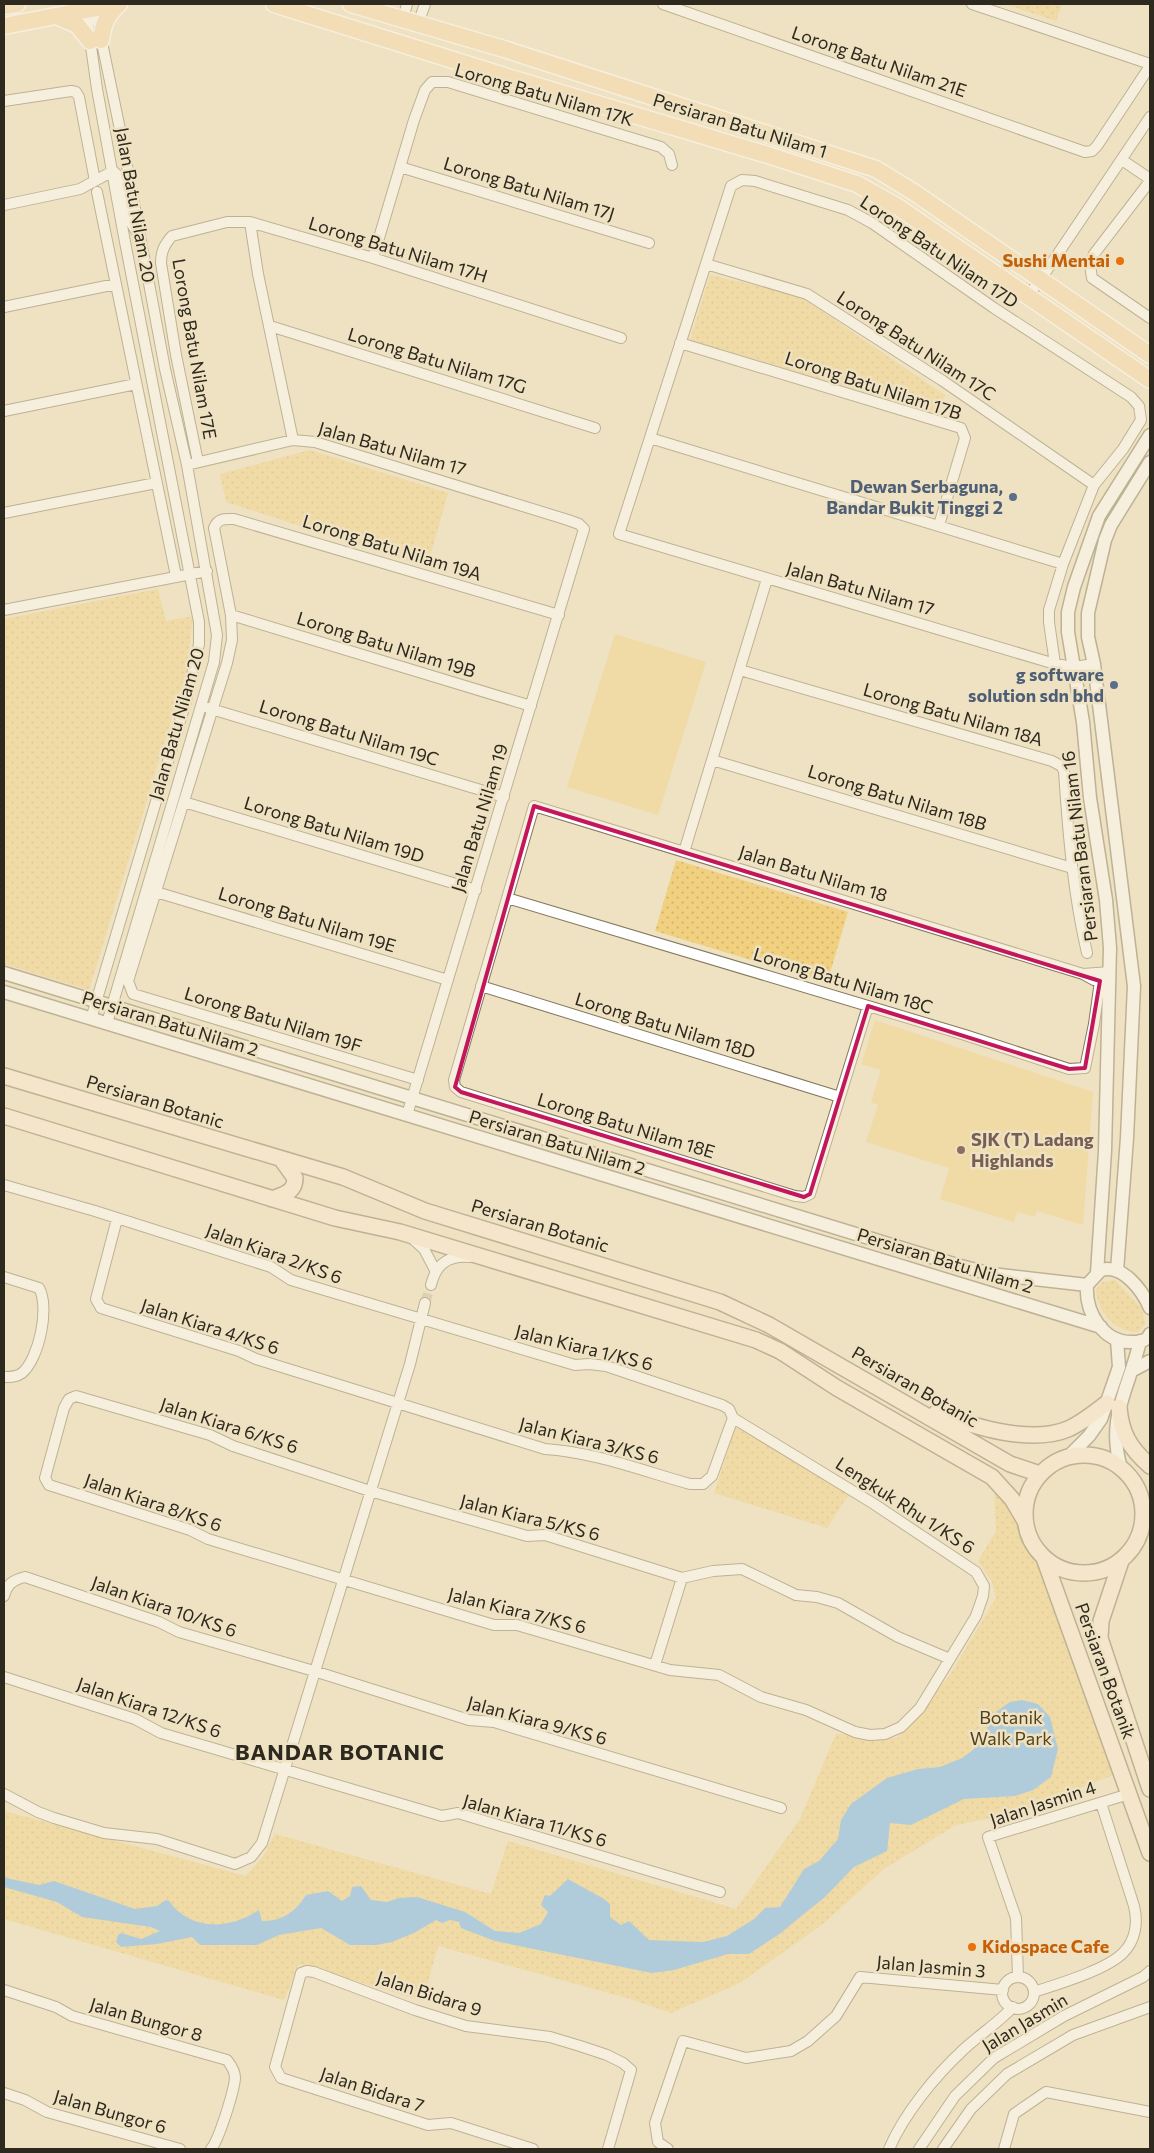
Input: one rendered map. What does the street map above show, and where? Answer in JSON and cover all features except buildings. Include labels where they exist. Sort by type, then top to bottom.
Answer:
[{"type":"main road","points":[[4,6],[17,4]]},
{"type":"main road","points":[[4,26],[56,16],[89,6],[118,4]]},
{"type":"main road","points":[[56,16],[77,25],[95,41],[109,13],[118,4]]},
{"type":"main road","name":"Persiaran Batu Nilam 1","points":[[274,4],[858,184],[898,207],[1144,376]]},
{"type":"main road","name":"Persiaran Batu Nilam 1","points":[[351,4],[409,18],[876,169],[915,192],[1150,355]]},
{"type":"main road","points":[[291,8],[311,8],[377,28],[409,18],[425,41],[496,66],[514,79]]},
{"type":"main road","points":[[1144,376],[1150,391]]},
{"type":"main road","name":"Persiaran Botanic","points":[[4,1076],[344,1177],[426,1211],[720,1302],[769,1325],[1010,1464],[1040,1474]]},
{"type":"main road","points":[[4,1116],[335,1218],[400,1232],[756,1340],[780,1351],[838,1388],[992,1477],[1012,1500],[1025,1521],[1031,1541],[1044,1558],[1057,1567],[1073,1573],[1090,1573],[1106,1569],[1121,1561],[1134,1546],[1142,1528],[1144,1492],[1120,1468],[1109,1461],[1095,1457],[1067,1458],[1057,1462],[1040,1474],[1030,1488],[1025,1504],[1025,1521]]},
{"type":"main road","points":[[272,1199],[290,1191],[295,1185],[295,1178],[282,1160]]},
{"type":"main road","points":[[902,1400],[994,1430],[1042,1435],[1067,1429],[1113,1405],[1130,1446],[1150,1466]]},
{"type":"main road","points":[[1134,1546],[1150,1541]]},
{"type":"main road","name":"Persiaran Botanik","points":[[1044,1558],[1150,1853]]},
{"type":"main road","name":"Persiaran Botanik","points":[[1121,1561],[1101,1621],[1100,1638],[1150,1790]]},
{"type":"street","points":[[409,18],[425,4]]},
{"type":"street","name":"Lorong Batu Nilam 21E","points":[[663,4],[1085,152],[1092,151],[1097,146],[1150,65]]},
{"type":"street","points":[[972,4],[1150,65]]},
{"type":"street","name":"Jalan Batu Nilam 20","points":[[89,6],[116,194],[199,622],[199,644],[186,701],[91,1019]]},
{"type":"street","name":"Jalan Batu Nilam 20","points":[[95,41],[122,139],[166,369],[187,465],[217,635],[214,662],[107,1023]]},
{"type":"street","name":"Lorong Batu Nilam 17K","points":[[373,258],[425,90],[432,82],[448,82],[661,147],[669,154],[672,164]]},
{"type":"street","points":[[4,101],[71,91],[76,92],[79,97],[95,181]]},
{"type":"street","points":[[1028,296],[1150,117]]},
{"type":"street","points":[[1122,160],[1150,180],[1094,254],[1090,265],[1092,278],[1150,318]]},
{"type":"street","name":"Lorong Batu Nilam 17J","points":[[400,167],[649,243]]},
{"type":"street","points":[[4,205],[80,189],[113,171],[121,178],[128,217],[140,235]]},
{"type":"street","name":"Lorong Batu Nilam 17D","points":[[618,534],[731,186],[742,180],[755,181],[848,210],[872,223],[994,308],[1131,397],[1139,406],[1141,420],[1094,485],[1063,564]]},
{"type":"street","points":[[80,189],[116,194]]},
{"type":"street","points":[[97,192],[176,576]]},
{"type":"street","name":"Lorong Batu Nilam 17H","points":[[166,243],[172,236],[205,227],[227,222],[250,222],[373,258],[621,338]]},
{"type":"street","points":[[250,222],[258,274],[294,440]]},
{"type":"street","name":"Lorong Batu Nilam 17E","points":[[166,243],[161,263],[176,355],[198,462]]},
{"type":"street","name":"Lorong Batu Nilam 17C","points":[[706,264],[807,294],[943,381],[1094,485]]},
{"type":"street","points":[[4,307],[116,284]]},
{"type":"street","name":"Lorong Batu Nilam 17G","points":[[270,326],[438,377],[595,428]]},
{"type":"street","name":"Lorong Batu Nilam 17B","points":[[680,343],[961,428],[965,438],[939,525]]},
{"type":"street","name":"Jalan Batu Nilam 20","points":[[156,405],[162,407],[167,404],[162,377],[166,369]]},
{"type":"street","points":[[4,411],[136,384]]},
{"type":"street","name":"Persiaran Batu Nilam 16","points":[[1097,1273],[1105,1151],[1106,900],[1090,798],[1083,722],[1068,632],[1068,612],[1074,587],[1099,516],[1150,435]]},
{"type":"street","points":[[650,438],[1063,564],[1049,610],[1055,664]]},
{"type":"street","name":"Jalan Batu Nilam 17","points":[[187,465],[294,440],[315,442],[568,520],[579,524],[584,529]]},
{"type":"street","name":"Persiaran Batu Nilam 16","points":[[1117,1271],[1127,1138],[1134,986],[1094,664],[1088,637],[1088,613],[1105,540],[1111,525],[1150,462]]},
{"type":"street","points":[[4,513],[156,482]]},
{"type":"street","name":"Lorong Batu Nilam 19A","points":[[231,615],[214,528],[216,522],[221,519],[234,519],[558,615]]},
{"type":"street","name":"Jalan Batu Nilam 19","points":[[407,1115],[584,529]]},
{"type":"street","name":"Jalan Batu Nilam 17","points":[[618,534],[1055,664],[1074,667],[1094,664]]},
{"type":"street","points":[[4,610],[207,571]]},
{"type":"street","points":[[684,852],[767,579]]},
{"type":"street","points":[[156,892],[227,662],[232,640],[231,615]]},
{"type":"street","name":"Lorong Batu Nilam 19B","points":[[231,615],[531,706]]},
{"type":"street","name":"Lorong Batu Nilam 18A","points":[[740,670],[1052,761],[1061,766],[1064,771],[1072,868],[1087,953]]},
{"type":"street","name":"Lorong Batu Nilam 19C","points":[[186,701],[504,797]]},
{"type":"street","name":"Lorong Batu Nilam 18B","points":[[712,760],[1072,868]]},
{"type":"street","name":"Lorong Batu Nilam 19D","points":[[184,802],[476,890]]},
{"type":"street","name":"Jalan Batu Nilam 18","points":[[507,898],[534,806],[1082,974],[1107,979]]},
{"type":"street","name":"Lorong Batu Nilam 19E","points":[[156,892],[448,980]]},
{"type":"street","name":"Lorong Batu Nilam 19F","points":[[156,892],[128,981],[133,994],[418,1080]]},
{"type":"street","points":[[481,986],[507,898]]},
{"type":"street","name":"Lorong Batu Nilam 18C","points":[[507,898],[868,1006],[1069,1069],[1085,1068],[1094,1024],[1107,979]]},
{"type":"street","name":"Persiaran Batu Nilam 2","points":[[4,973],[834,1228],[991,1274],[1087,1285]]},
{"type":"street","name":"Lorong Batu Nilam 18E","points":[[481,986],[454,1080],[455,1087],[462,1092],[795,1196],[804,1197],[810,1194],[840,1097]]},
{"type":"street","name":"Lorong Batu Nilam 18D","points":[[481,986],[840,1097]]},
{"type":"street","name":"Persiaran Batu Nilam 2","points":[[4,992],[1101,1327]]},
{"type":"street","points":[[840,1097],[868,1006]]},
{"type":"street","name":"Jalan Kiara 2/KS 6","points":[[4,1185],[95,1211],[271,1267],[291,1280],[420,1320]]},
{"type":"street","name":"Jalan Kiara 4/KS 6","points":[[117,1219],[96,1299],[101,1308],[398,1403]]},
{"type":"street","points":[[829,1244],[834,1228]]},
{"type":"street","points":[[400,1232],[416,1240],[424,1249],[435,1270]]},
{"type":"street","points":[[431,1285],[435,1270],[442,1262],[448,1259],[464,1257],[491,1260]]},
{"type":"street","points":[[1147,1338],[1131,1342],[1117,1340],[1101,1327],[1090,1312],[1086,1294],[1087,1285],[1097,1273],[1106,1269],[1117,1271],[1129,1278],[1150,1308]]},
{"type":"street","points":[[4,1277],[40,1288],[44,1296],[45,1314],[39,1342],[27,1367],[22,1374],[14,1377],[4,1377]]},
{"type":"street","points":[[4,1794],[38,1812],[104,1833],[157,1839],[235,1864],[251,1857],[262,1843],[410,1364],[425,1303]]},
{"type":"street","name":"Jalan Kiara 1/KS 6","points":[[420,1320],[575,1365],[606,1366],[722,1405],[729,1409],[733,1418]]},
{"type":"street","points":[[1067,1458],[1095,1430],[1113,1405],[1133,1370],[1147,1338]]},
{"type":"street","points":[[1117,1340],[1119,1367],[1113,1405],[1116,1451],[1120,1468]]},
{"type":"street","points":[[1133,1370],[1150,1361]]},
{"type":"street","name":"Jalan Kiara 6/KS 6","points":[[76,1396],[210,1435],[234,1446],[370,1491]]},
{"type":"street","name":"Jalan Kiara 8/KS 6","points":[[76,1396],[68,1399],[64,1408],[45,1478],[49,1485],[190,1530],[208,1539],[343,1580]]},
{"type":"street","name":"Jalan Kiara 3/KS 6","points":[[398,1403],[545,1449],[566,1450],[585,1454],[697,1485],[703,1484],[712,1476],[733,1418]]},
{"type":"street","name":"Lengkuk Rhu 1/KS 6","points":[[684,1672],[718,1674],[761,1697],[806,1710],[855,1732],[870,1735],[885,1734],[901,1727],[920,1708],[976,1616],[983,1596],[984,1586],[976,1572],[874,1504],[733,1418]]},
{"type":"street","name":"Jalan Kiara 5/KS 6","points":[[370,1491],[527,1536],[545,1535],[682,1578]]},
{"type":"street","points":[[655,1665],[682,1578],[742,1569],[796,1595],[818,1597],[838,1603],[898,1637],[950,1659]]},
{"type":"street","name":"Jalan Kiara 10/KS 6","points":[[5,1592],[14,1580],[25,1577],[159,1622],[179,1632],[314,1671]]},
{"type":"street","name":"Jalan Kiara 7/KS 6","points":[[343,1580],[494,1625],[517,1625],[684,1672]]},
{"type":"street","name":"Jalan Kiara 9/KS 6","points":[[314,1671],[469,1720],[494,1722],[781,1808]]},
{"type":"street","name":"Jalan Kiara 12/KS 6","points":[[4,1677],[135,1719],[161,1733],[285,1768]]},
{"type":"street","name":"Jalan Kiara 11/KS 6","points":[[285,1768],[442,1816],[458,1813],[720,1892]]},
{"type":"street","name":"Jalan Jasmin 4","points":[[1018,1977],[1016,1918],[988,1837],[1129,1794]]},
{"type":"street","points":[[1034,1992],[1081,1976],[1113,1960],[1123,1953],[1135,1932],[1137,1920],[1134,1906],[1101,1802]]},
{"type":"street","name":"Jalan Bidara 9","points":[[284,2029],[298,1978],[301,1973],[307,1971],[466,2026],[550,2037],[607,2054],[631,2070],[608,2149]]},
{"type":"street","name":"Jalan Jasmin","points":[[919,2149],[955,2096],[994,2058],[1064,2016],[1143,1977],[1150,1971]]},
{"type":"street","name":"Jalan Jasmin 3","points":[[668,2149],[658,2142],[655,2123],[683,2040],[746,2058],[791,2051],[808,2041],[836,2016],[860,1977],[1003,1990]]},
{"type":"street","points":[[1018,1977],[1028,1980],[1034,1992],[1033,1998],[1026,2006],[1021,2008],[1013,2007],[1007,2003],[1003,1990],[1009,1980],[1018,1977]]},
{"type":"street","name":"Jalan Bungor 8","points":[[4,1990],[56,2007],[72,2016],[227,2060],[235,2077],[225,2113],[211,2149]]},
{"type":"street","name":"Jalan Jasmin","points":[[943,2149],[971,2109],[1007,2074],[1073,2035],[1150,2006]]},
{"type":"street","points":[[889,2149],[898,2127],[952,2060],[1013,2007]]},
{"type":"street","name":"Jalan Bidara 7","points":[[284,2029],[275,2067],[281,2078],[428,2125],[452,2123],[533,2149]]},
{"type":"street","points":[[1004,2149],[1014,2114],[1046,2092],[1150,2112]]},
{"type":"street","name":"Jalan Bungor 6","points":[[4,2093],[25,2100],[47,2112],[180,2149]]},
{"type":"highlighted area","points":[[534,806],[1100,981],[1085,1068],[1069,1069],[868,1006],[810,1194],[804,1197],[461,1092],[455,1087]]},
{"type":"green space","points":[[1005,4],[1062,4],[1056,21]]},
{"type":"green space","points":[[710,275],[798,295],[946,396],[931,412],[690,340]]},
{"type":"green space","points":[[310,450],[448,493],[427,567],[226,502],[220,474]]},
{"type":"green space","points":[[158,589],[166,621],[193,616],[187,669],[89,990],[4,964],[4,619]]},
{"type":"green space","points":[[615,634],[706,662],[658,815],[567,787]]},
{"type":"green space","points":[[676,860],[848,912],[827,983],[655,931]]},
{"type":"green space","points":[[875,1020],[1093,1092],[1083,1225],[1037,1211],[1035,1217],[1017,1212],[1014,1222],[940,1199],[949,1168],[866,1142],[878,1105],[871,1102],[881,1070],[861,1064]]},
{"type":"green space","points":[[1115,1280],[1142,1309],[1145,1324],[1138,1332],[1122,1329],[1115,1325],[1100,1306],[1096,1290],[1102,1282]]},
{"type":"green space","points":[[744,1427],[849,1494],[827,1528],[714,1493],[735,1429]]},
{"type":"green space","name":"Botanik Walk Park","points":[[994,1488],[1022,1522],[1116,1774],[1020,1812],[956,1825],[885,1868],[824,1923],[740,1983],[671,2013],[627,1998],[438,1946],[423,2001],[299,1964],[284,2000],[4,1919],[4,1811],[246,1876],[264,1855],[275,1834],[491,1894],[508,1841],[736,1909],[800,1819],[836,1734],[897,1738],[950,1675],[996,1598],[992,1582],[978,1561],[996,1531]]},
{"type":"water","points":[[1022,1700],[1038,1704],[1050,1717],[1058,1749],[1051,1777],[1033,1790],[1015,1796],[964,1799],[911,1825],[890,1823],[887,1851],[854,1867],[825,1897],[778,1935],[749,1954],[728,1954],[674,1970],[652,1973],[495,1941],[461,1928],[459,1922],[450,1920],[442,1923],[436,1920],[414,1933],[392,1942],[376,1945],[350,1945],[321,1928],[279,1935],[257,1945],[200,1945],[192,1937],[157,1944],[121,1947],[116,1942],[118,1935],[121,1933],[141,1939],[160,1931],[151,1927],[82,1917],[57,1902],[4,1887],[4,1875],[6,1878],[39,1885],[54,1881],[135,1909],[157,1906],[166,1900],[188,1918],[211,1924],[224,1924],[236,1921],[259,1910],[262,1921],[275,1920],[293,1911],[306,1895],[328,1891],[342,1901],[350,1896],[352,1887],[361,1886],[371,1900],[387,1902],[399,1898],[417,1897],[465,1912],[495,1931],[519,1933],[541,1924],[548,1912],[541,1905],[545,1895],[550,1896],[568,1879],[604,1899],[610,1904],[610,1917],[621,1925],[629,1921],[649,1940],[703,1942],[727,1936],[754,1919],[765,1908],[780,1907],[804,1869],[819,1861],[838,1839],[841,1820],[851,1804],[887,1778],[918,1769],[940,1767],[962,1758],[973,1750],[983,1737],[996,1712],[1010,1702]]},
{"type":"tunnel","points":[[425,1303],[431,1285]]},
{"type":"place","name":"Sushi Mentai","points":[[1120,261]]},
{"type":"place","name":"Dewan Serbaguna, Bandar Bukit Tinggi 2","points":[[1013,497]]},
{"type":"place","name":"g software solution sdn bhd","points":[[1114,685]]},
{"type":"place","name":"SJK (T) Ladang Highlands","points":[[961,1150]]},
{"type":"place","name":"Kidospace Cafe","points":[[972,1947]]},
{"type":"district","name":"BANDAR BOTANIC","points":[[340,1752]]}]
